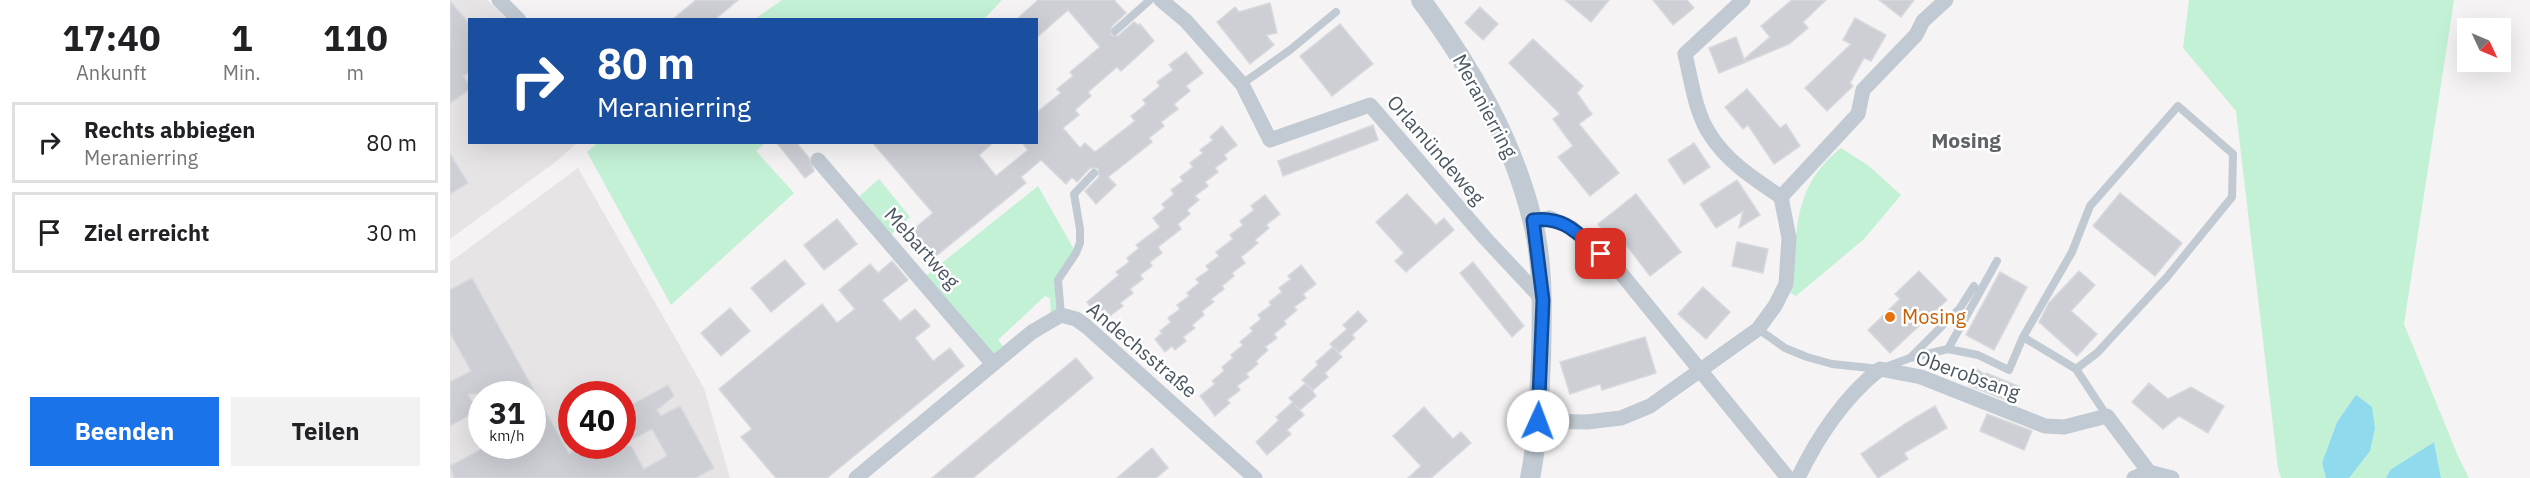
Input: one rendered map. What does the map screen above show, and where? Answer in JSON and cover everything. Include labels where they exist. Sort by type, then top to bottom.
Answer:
[{"type":"street","points":[[500,0],[517,18]]},
{"type":"street","name":"Orlamündeweg","points":[[1161,0],[1186,21],[1242,84],[1270,140],[1370,105],[1485,238],[1543,300]]},
{"type":"street","name":"Meranierring","points":[[1421,0],[1469,70],[1492,112],[1516,164],[1533,220],[1543,300],[1538,421],[1530,478]]},
{"type":"street","points":[[1538,421],[1587,422],[1621,418],[1650,406],[1758,329],[1775,306],[1786,284],[1790,238],[1781,197],[1728,158],[1708,132],[1696,99],[1685,54],[1743,0]]},
{"type":"street","points":[[1781,197],[1858,114],[1863,90],[1916,35],[1923,21],[1946,0]]},
{"type":"street","name":"Mebartweg","points":[[818,160],[993,364]]},
{"type":"street","points":[[1533,220],[1550,218],[1572,228],[1607,259],[1788,478]]},
{"type":"street","name":"Andechsstraße","points":[[856,478],[1032,332],[1061,315],[1076,319],[1086,326],[1255,478]]},
{"type":"street","points":[[1798,478],[1810,452],[1850,398],[1880,369]]},
{"type":"street","name":"Oberobsang","points":[[1880,369],[1921,377],[2045,426],[2064,427],[2107,416]]},
{"type":"street","points":[[2107,416],[2149,472]]},
{"type":"street","points":[[2133,478],[2149,472],[2172,478]]},
{"type":"lane","points":[[1115,31],[1150,0]]},
{"type":"lane","points":[[1242,84],[1290,50],[1336,12]]},
{"type":"lane","points":[[1758,329],[1785,348],[1826,363],[1880,369],[1910,358],[1948,349],[1978,355],[2009,370],[2023,337],[2072,252],[2090,206],[2178,106],[2233,154],[2232,197],[2167,277],[2097,353],[2076,369]]},
{"type":"lane","points":[[1061,315],[1058,280],[1080,243],[1074,194],[1094,173]]},
{"type":"lane","points":[[1948,349],[1997,261]]},
{"type":"lane","points":[[1910,358],[1960,308],[1974,285]]},
{"type":"lane","points":[[2023,337],[2076,369],[2107,416]]},
{"type":"shaded area","points":[[450,0],[487,0],[506,18],[468,18],[468,144],[576,144],[558,160],[450,239]]},
{"type":"shaded area","points":[[578,168],[704,388],[730,478],[450,478],[450,262]]},
{"type":"green space","points":[[782,0],[1002,0],[985,18],[756,18]]},
{"type":"green space","points":[[2189,0],[2454,0],[2404,324],[2469,478],[2441,478],[2434,442],[2390,470],[2386,478],[2349,478],[2356,396],[2337,422],[2322,463],[2326,478],[2281,478],[2236,111],[2183,48]]},
{"type":"green space","points":[[596,144],[764,144],[756,151],[794,193],[671,305],[587,152]]},
{"type":"green space","points":[[1841,148],[1869,166],[1901,195],[1864,239],[1796,296],[1790,293],[1796,232],[1804,197],[1812,180],[1824,164]]},
{"type":"green space","points":[[879,179],[910,217],[886,239],[853,202]]},
{"type":"green space","points":[[1038,186],[1076,253],[1058,280],[1061,315],[1051,319],[1050,298],[1045,296],[998,340],[1008,352],[993,364],[922,279]]},
{"type":"water","points":[[2356,395],[2372,407],[2375,428],[2370,451],[2349,478],[2326,478],[2322,463],[2337,422]]},
{"type":"water","points":[[2434,442],[2441,478],[2386,478],[2390,470]]},
{"type":"building","points":[[696,0],[738,0],[716,18],[674,18]]},
{"type":"building","points":[[1038,0],[1114,0],[1126,13],[1111,27],[1111,35],[1118,36],[1134,22],[1140,24],[1154,41],[1121,71],[1117,67],[1088,92],[1091,96],[1075,110],[1079,115],[1063,128],[1080,148],[1085,143],[1095,152],[1135,121],[1131,116],[1146,104],[1143,100],[1160,86],[1157,82],[1173,70],[1169,65],[1186,52],[1203,73],[1186,86],[1190,91],[1174,104],[1178,109],[1161,122],[1164,126],[1149,138],[1152,142],[1108,177],[1116,185],[1096,204],[1085,191],[1099,177],[1098,168],[1090,168],[1077,182],[1072,177],[1066,184],[1041,160],[1021,177],[1026,183],[931,260],[909,233],[933,213],[874,144],[992,144],[979,155],[996,176],[1028,150],[1024,144],[1038,144],[1038,111],[1061,93],[1057,89],[1073,76],[1070,72],[1100,47],[1068,10],[1038,36],[1038,18],[1018,18]]},
{"type":"building","points":[[1565,0],[1609,0],[1591,22]]},
{"type":"building","points":[[1653,0],[1687,0],[1694,8],[1673,25]]},
{"type":"building","points":[[1792,0],[1826,0],[1803,22],[1808,28],[1789,44],[1719,73],[1709,48],[1736,37],[1744,59],[1770,37],[1761,26]]},
{"type":"building","points":[[1879,0],[1914,0],[1901,17]]},
{"type":"building","points":[[450,1],[468,22],[468,73],[463,76],[468,82],[468,90],[450,103]]},
{"type":"building","points":[[1270,3],[1277,33],[1266,35],[1274,45],[1250,64],[1217,22],[1235,7],[1239,12]]},
{"type":"building","points":[[1480,7],[1498,24],[1483,40],[1465,23]]},
{"type":"building","points":[[1855,18],[1886,35],[1871,61],[1864,58],[1850,83],[1853,86],[1827,111],[1805,88],[1851,44],[1843,40]]},
{"type":"building","points":[[1340,24],[1373,64],[1332,96],[1300,56]]},
{"type":"building","points":[[1533,39],[1583,86],[1577,93],[1592,114],[1579,124],[1619,173],[1590,196],[1558,157],[1573,146],[1553,119],[1560,114],[1509,63]]},
{"type":"building","points":[[1747,89],[1780,128],[1786,124],[1800,146],[1774,164],[1748,125],[1743,129],[1725,107]]},
{"type":"building","points":[[1373,125],[1378,140],[1283,176],[1278,161]]},
{"type":"building","points":[[1222,126],[1237,145],[1224,155],[1227,159],[1215,168],[1218,172],[1205,182],[1208,186],[1195,196],[1199,200],[1187,210],[1190,214],[1178,224],[1181,229],[1158,247],[1162,253],[1150,262],[1152,266],[1140,275],[1143,279],[1130,289],[1133,293],[1120,303],[1123,306],[1110,316],[1105,309],[1097,315],[1087,302],[1119,275],[1116,272],[1129,262],[1127,258],[1139,248],[1136,245],[1160,227],[1153,218],[1165,208],[1162,204],[1174,194],[1171,190],[1183,181],[1180,177],[1193,167],[1190,163],[1203,153],[1200,150],[1213,140],[1210,137]]},
{"type":"building","points":[[1694,143],[1710,167],[1684,184],[1668,160]]},
{"type":"building","points":[[778,144],[798,144],[809,158],[814,171],[805,178]]},
{"type":"building","points":[[450,154],[468,183],[450,194]]},
{"type":"building","points":[[1737,180],[1760,215],[1739,228],[1743,211],[1716,228],[1700,204]]},
{"type":"building","points":[[2120,193],[2182,243],[2155,276],[2093,226]]},
{"type":"building","points":[[1407,194],[1436,225],[1444,218],[1454,230],[1406,272],[1395,261],[1404,253],[1376,222]]},
{"type":"building","points":[[1636,194],[1681,252],[1650,276],[1621,238],[1614,244],[1598,224]]},
{"type":"building","points":[[1265,195],[1280,214],[1266,225],[1269,228],[1255,240],[1258,243],[1241,257],[1245,263],[1232,273],[1234,276],[1222,286],[1224,289],[1211,299],[1214,302],[1202,311],[1204,315],[1192,325],[1195,328],[1183,337],[1186,341],[1175,350],[1172,346],[1165,352],[1155,339],[1162,333],[1160,331],[1171,322],[1168,318],[1180,309],[1177,305],[1189,296],[1187,293],[1199,283],[1196,279],[1209,270],[1206,266],[1219,256],[1216,252],[1233,239],[1230,235],[1243,225],[1240,221],[1254,210],[1251,206]]},
{"type":"building","points":[[837,219],[857,244],[824,270],[804,245]]},
{"type":"building","points":[[1737,242],[1768,249],[1763,273],[1732,266]]},
{"type":"building","points":[[785,260],[805,284],[771,312],[751,288]]},
{"type":"building","points":[[892,261],[908,280],[882,300],[900,321],[915,309],[930,326],[915,338],[933,361],[950,348],[964,366],[827,478],[776,478],[741,437],[752,429],[719,389],[822,304],[837,323],[855,309],[839,290],[870,264],[878,273]]},
{"type":"building","points":[[1473,262],[1524,326],[1512,337],[1460,273]]},
{"type":"building","points":[[1301,265],[1316,284],[1303,294],[1306,298],[1294,307],[1297,310],[1274,334],[1277,338],[1265,347],[1268,350],[1256,361],[1258,364],[1246,374],[1249,377],[1237,386],[1240,390],[1227,400],[1230,403],[1215,416],[1200,396],[1215,384],[1212,381],[1224,371],[1222,367],[1243,345],[1240,342],[1253,331],[1250,328],[1261,319],[1258,315],[1271,305],[1269,302],[1282,292],[1279,288],[1291,279],[1288,276]]},
{"type":"building","points":[[1919,271],[1947,300],[1890,353],[1868,330],[1900,299],[1895,294]]},
{"type":"building","points":[[2079,271],[2095,285],[2071,311],[2097,334],[2077,356],[2039,322],[2049,303]]},
{"type":"building","points":[[2000,272],[2027,287],[1994,350],[1966,335]]},
{"type":"building","points":[[472,278],[529,381],[468,381],[468,416],[450,426],[450,382],[471,371],[450,333],[450,290]]},
{"type":"building","points":[[1703,287],[1730,312],[1706,339],[1678,314]]},
{"type":"building","points":[[730,308],[750,331],[721,356],[701,333]]},
{"type":"building","points":[[1358,311],[1367,321],[1352,335],[1355,338],[1339,353],[1330,344],[1347,329],[1343,325]]},
{"type":"building","points":[[1645,337],[1656,373],[1602,390],[1600,384],[1570,394],[1560,362]]},
{"type":"building","points":[[1333,347],[1342,357],[1325,373],[1328,377],[1313,390],[1302,380],[1318,365],[1316,362]]},
{"type":"building","points":[[1076,358],[1093,378],[1067,400],[973,478],[932,478]]},
{"type":"building","points":[[1976,368],[1985,375],[1986,373],[2020,387],[2013,403],[1968,385]]},
{"type":"building","points":[[1306,383],[1316,396],[1300,410],[1295,405],[1304,415],[1287,430],[1291,434],[1267,455],[1256,442],[1279,420],[1276,417],[1293,402],[1289,398]]},
{"type":"building","points":[[2149,383],[2168,399],[2191,387],[2224,406],[2208,433],[2179,416],[2163,429],[2132,402]]},
{"type":"building","points":[[668,385],[674,396],[657,410],[661,416],[680,406],[714,468],[696,478],[454,478],[450,466],[468,456],[468,459],[546,459],[546,412],[558,434],[558,459],[636,459],[636,455],[644,469],[667,456],[652,429],[636,438],[636,402]]},
{"type":"building","points":[[1935,406],[1947,428],[1904,453],[1908,459],[1878,478],[1861,454]]},
{"type":"building","points":[[1424,407],[1453,439],[1461,432],[1471,443],[1431,478],[1408,478],[1421,466],[1393,436]]},
{"type":"building","points":[[1987,414],[2032,431],[2024,450],[1980,431]]},
{"type":"building","points":[[1152,448],[1168,468],[1156,478],[1117,478]]},
{"type":"place","name":"Mosing","points":[[1890,317]]},
{"type":"district","name":"Mosing","points":[[1966,141]]},
{"type":"route","points":[[1538,421],[1543,300],[1533,220],[1550,218],[1561,222],[1572,228],[1601,254]]}]
